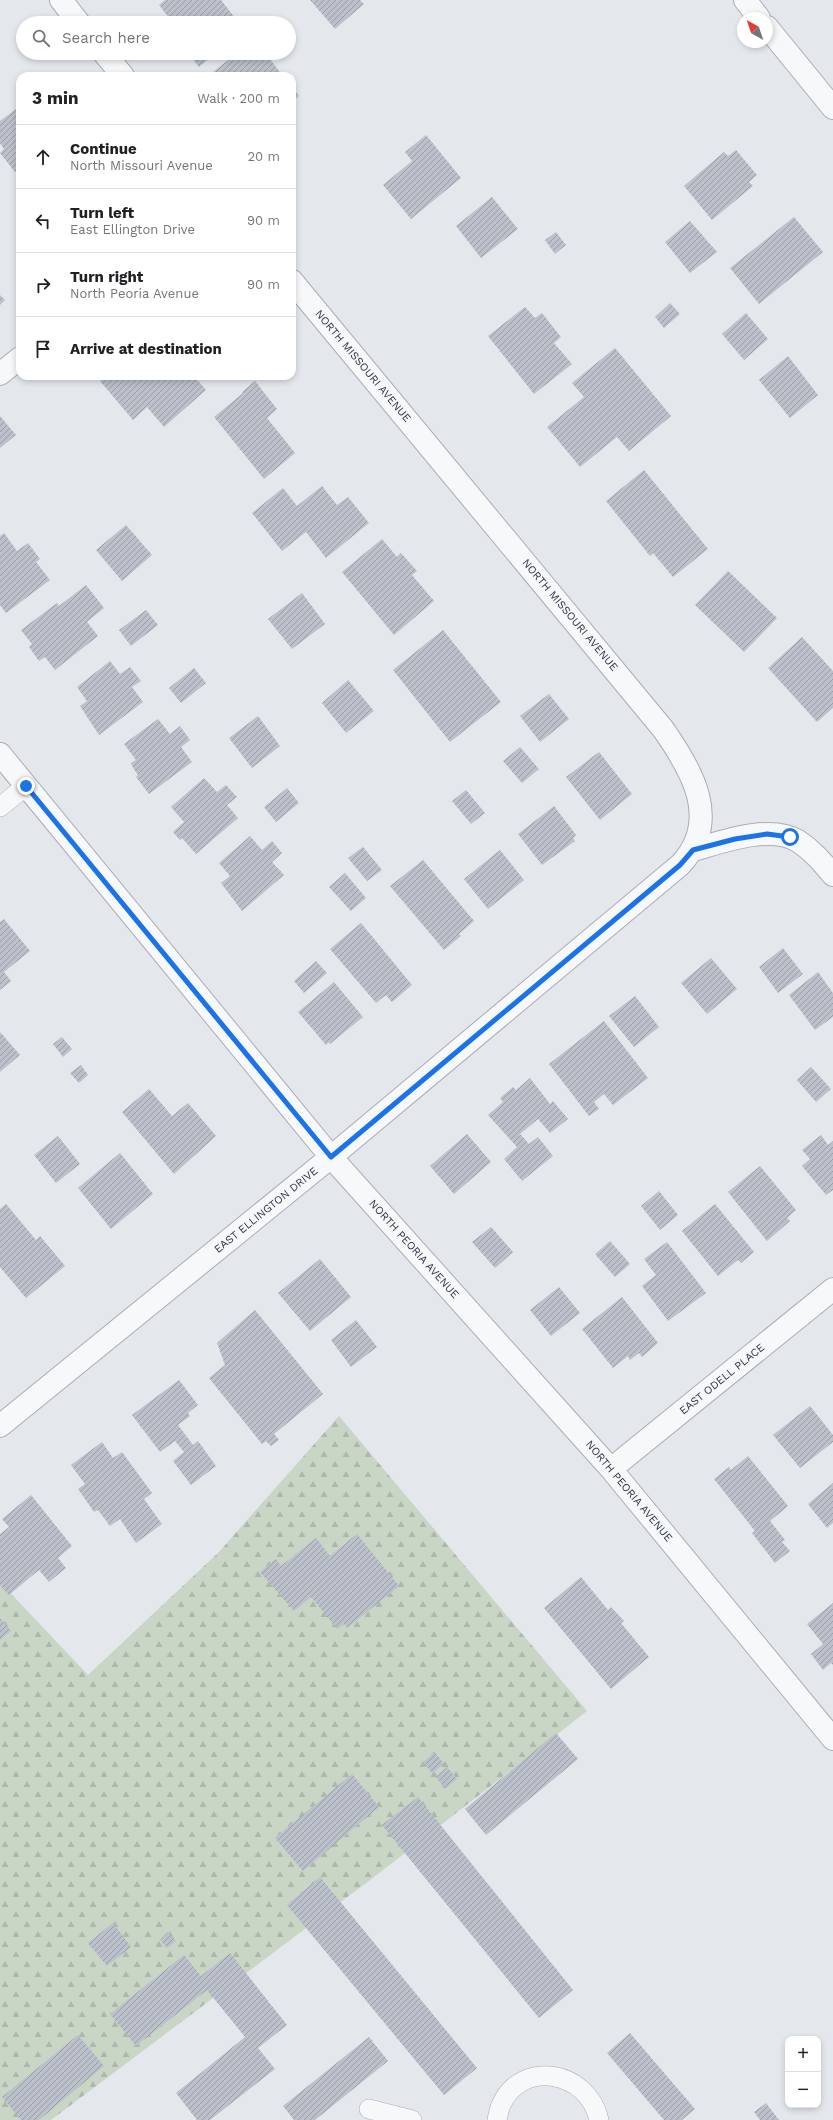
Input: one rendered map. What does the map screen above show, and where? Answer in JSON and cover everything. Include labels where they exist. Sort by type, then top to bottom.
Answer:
[{"type":"street","points":[[61,0],[74,16]]},
{"type":"street","points":[[745,0],[754,12]]},
{"type":"street","points":[[773,34],[833,108]]},
{"type":"street","points":[[110,60],[120,72]]},
{"type":"street","name":"NORTH MISSOURI AVENUE","points":[[296,286],[664,729],[691,773],[697,790],[700,815],[693,850]]},
{"type":"street","points":[[0,374],[16,361]]},
{"type":"street","name":"NORTH PEORIA AVENUE","points":[[0,754],[331,1157],[611,1469],[833,1739]]},
{"type":"street","points":[[693,850],[743,837],[767,834],[782,835],[797,840],[807,847],[833,875]]},
{"type":"street","name":"EAST ELLINGTON DRIVE","points":[[0,1426],[331,1157],[680,865],[693,850]]},
{"type":"street","name":"EAST ODELL PLACE","points":[[611,1469],[833,1289]]},
{"type":"lane","points":[[0,807],[26,786]]},
{"type":"lane","points":[[497,2120],[501,2105],[511,2091],[525,2081],[541,2076],[558,2077],[574,2083],[587,2094],[596,2108],[599,2120]]},
{"type":"lane","points":[[369,2109],[412,2120]]},
{"type":"green space","points":[[339,1416],[587,1711],[378,1874],[51,2120],[0,2120],[0,1582],[88,1675],[219,1552]]},
{"type":"building","points":[[165,0],[221,0],[234,16],[168,16],[159,5]]},
{"type":"building","points":[[310,0],[360,0],[364,4],[335,29]]},
{"type":"building","points":[[194,60],[208,60],[199,67]]},
{"type":"building","points":[[228,60],[270,60],[280,72],[213,72]]},
{"type":"building","points":[[16,109],[15,172],[0,153],[4,149],[0,143],[0,121]]},
{"type":"building","points":[[426,135],[461,178],[411,219],[383,185],[412,161],[405,152]]},
{"type":"building","points":[[736,150],[757,175],[749,182],[753,186],[712,220],[684,186],[724,152],[728,156]]},
{"type":"building","points":[[492,197],[518,229],[481,258],[456,226]]},
{"type":"building","points":[[794,217],[823,252],[759,304],[730,268]]},
{"type":"building","points":[[690,221],[717,252],[690,273],[665,242]]},
{"type":"building","points":[[556,232],[566,245],[555,254],[545,240]]},
{"type":"building","points":[[0,295],[5,300],[0,305]]},
{"type":"building","points":[[670,303],[680,314],[664,328],[655,317]]},
{"type":"building","points":[[525,307],[535,318],[542,313],[561,337],[554,343],[572,364],[534,394],[488,336]]},
{"type":"building","points":[[746,313],[768,339],[744,360],[722,334]]},
{"type":"building","points":[[615,348],[671,416],[629,451],[617,437],[580,467],[547,427],[584,397],[572,383]]},
{"type":"building","points":[[788,356],[818,395],[790,418],[759,380]]},
{"type":"building","points":[[197,380],[206,390],[164,427],[147,407],[133,420],[100,381]]},
{"type":"building","points":[[255,381],[277,409],[267,418],[295,453],[264,479],[214,417]]},
{"type":"building","points":[[0,416],[16,435],[0,448]]},
{"type":"building","points":[[644,470],[708,549],[673,577],[653,553],[650,556],[606,501]]},
{"type":"building","points":[[322,486],[337,505],[348,497],[369,523],[326,558],[306,532],[282,551],[252,513],[283,488],[297,506]]},
{"type":"building","points":[[126,525],[152,555],[122,581],[96,550]]},
{"type":"building","points":[[4,533],[17,551],[28,543],[40,559],[36,562],[50,580],[6,613],[0,605],[0,536]]},
{"type":"building","points":[[382,539],[397,557],[401,553],[417,571],[412,575],[434,601],[394,635],[342,572]]},
{"type":"building","points":[[728,571],[777,618],[744,652],[695,605]]},
{"type":"building","points":[[86,585],[104,608],[87,622],[98,636],[55,670],[45,657],[39,661],[29,647],[32,644],[21,630],[57,603],[59,606]]},
{"type":"building","points":[[302,593],[325,624],[292,649],[268,619]]},
{"type":"building","points":[[146,610],[158,625],[131,646],[119,630]]},
{"type":"building","points":[[443,630],[501,702],[450,742],[393,670]]},
{"type":"building","points":[[802,637],[833,671],[833,708],[817,722],[768,668]]},
{"type":"building","points":[[110,661],[120,674],[130,667],[141,681],[132,687],[143,702],[99,735],[80,706],[87,701],[77,687]]},
{"type":"building","points":[[194,668],[206,683],[181,703],[169,688]]},
{"type":"building","points":[[348,680],[374,711],[346,733],[322,703]]},
{"type":"building","points":[[549,694],[569,719],[540,742],[520,716]]},
{"type":"building","points":[[258,716],[280,746],[252,768],[229,738]]},
{"type":"building","points":[[158,719],[170,734],[180,726],[190,740],[181,747],[192,762],[149,794],[136,777],[138,775],[131,763],[136,760],[124,744]]},
{"type":"building","points":[[520,747],[539,769],[522,783],[503,761]]},
{"type":"building","points":[[599,752],[632,794],[600,820],[566,777]]},
{"type":"building","points":[[204,778],[217,792],[226,785],[237,797],[227,805],[238,818],[196,854],[182,838],[180,840],[173,832],[184,822],[171,807]]},
{"type":"building","points":[[287,788],[299,803],[276,822],[264,807]]},
{"type":"building","points":[[466,790],[485,813],[471,824],[452,801]]},
{"type":"building","points":[[554,806],[576,835],[573,838],[575,841],[542,865],[518,834]]},
{"type":"building","points":[[250,836],[262,850],[272,841],[282,853],[272,862],[284,875],[242,911],[221,883],[230,876],[219,863]]},
{"type":"building","points":[[363,847],[382,870],[367,881],[348,858]]},
{"type":"building","points":[[500,850],[524,880],[488,909],[464,879]]},
{"type":"building","points":[[423,860],[474,921],[459,934],[461,936],[444,950],[390,886]]},
{"type":"building","points":[[345,873],[366,898],[351,911],[329,887]]},
{"type":"building","points":[[4,919],[30,951],[4,972],[11,981],[0,990],[0,922]]},
{"type":"building","points":[[361,923],[412,985],[392,1002],[386,995],[376,1003],[330,949]]},
{"type":"building","points":[[783,948],[803,974],[778,993],[759,967]]},
{"type":"building","points":[[711,958],[737,989],[707,1014],[681,983]]},
{"type":"building","points":[[316,961],[327,973],[304,993],[294,981]]},
{"type":"building","points":[[818,972],[833,993],[833,1017],[815,1030],[789,995]]},
{"type":"building","points":[[334,982],[363,1017],[330,1044],[329,1042],[326,1045],[298,1012]]},
{"type":"building","points":[[635,996],[659,1027],[634,1047],[609,1016]]},
{"type":"building","points":[[604,1021],[648,1078],[613,1105],[604,1094],[594,1102],[599,1109],[589,1116],[549,1064]]},
{"type":"building","points":[[0,1032],[20,1055],[0,1072]]},
{"type":"building","points":[[62,1037],[72,1049],[63,1057],[53,1044]]},
{"type":"building","points":[[81,1065],[88,1075],[79,1083],[70,1073]]},
{"type":"building","points":[[811,1067],[831,1089],[816,1102],[797,1080]]},
{"type":"building","points":[[530,1078],[550,1104],[553,1101],[568,1119],[550,1133],[538,1119],[520,1134],[529,1144],[538,1137],[553,1156],[522,1181],[504,1159],[517,1147],[488,1115],[503,1102],[500,1098],[513,1087],[516,1090]]},
{"type":"building","points":[[149,1089],[172,1116],[188,1103],[216,1136],[174,1174],[122,1112]]},
{"type":"building","points":[[467,1134],[491,1162],[454,1194],[430,1166]]},
{"type":"building","points":[[821,1135],[828,1145],[833,1141],[833,1190],[826,1195],[802,1166],[810,1159],[802,1150]]},
{"type":"building","points":[[58,1136],[80,1164],[56,1183],[34,1155]]},
{"type":"building","points":[[120,1153],[153,1194],[111,1229],[78,1188]]},
{"type":"building","points":[[760,1166],[796,1210],[787,1218],[790,1221],[767,1241],[728,1192]]},
{"type":"building","points":[[659,1191],[678,1215],[660,1230],[641,1206]]},
{"type":"building","points":[[6,1204],[36,1240],[40,1236],[65,1266],[26,1298],[0,1267],[0,1209]]},
{"type":"building","points":[[715,1204],[754,1252],[741,1263],[738,1260],[718,1276],[682,1231]]},
{"type":"building","points":[[491,1227],[513,1252],[495,1268],[472,1242]]},
{"type":"building","points":[[610,1241],[630,1264],[615,1277],[595,1254]]},
{"type":"building","points":[[667,1242],[706,1293],[668,1321],[642,1286],[656,1275],[644,1259]]},
{"type":"building","points":[[320,1259],[351,1297],[310,1331],[278,1293]]},
{"type":"building","points":[[559,1287],[580,1313],[551,1336],[530,1310]]},
{"type":"building","points":[[622,1297],[658,1343],[642,1357],[639,1353],[630,1360],[628,1356],[613,1368],[582,1329]]},
{"type":"building","points":[[255,1310],[323,1394],[274,1434],[279,1440],[271,1446],[266,1441],[262,1444],[209,1378],[225,1365],[217,1343]]},
{"type":"building","points":[[356,1320],[377,1347],[351,1367],[331,1340]]},
{"type":"building","points":[[179,1380],[198,1405],[188,1413],[190,1416],[178,1425],[193,1445],[198,1441],[216,1466],[191,1485],[173,1461],[184,1452],[175,1441],[160,1452],[132,1415]]},
{"type":"building","points":[[810,1406],[833,1435],[833,1442],[800,1468],[773,1435]]},
{"type":"building","points":[[102,1442],[113,1458],[122,1452],[152,1493],[144,1499],[162,1524],[136,1543],[120,1519],[110,1526],[98,1510],[94,1512],[78,1489],[85,1484],[71,1465]]},
{"type":"building","points":[[748,1456],[788,1506],[770,1521],[785,1540],[782,1542],[790,1551],[775,1563],[752,1533],[755,1531],[714,1479],[729,1467],[731,1470]]},
{"type":"building","points":[[833,1483],[833,1523],[827,1528],[808,1504]]},
{"type":"building","points":[[31,1495],[72,1546],[58,1558],[66,1568],[49,1582],[39,1570],[9,1595],[0,1585],[0,1534],[9,1527],[2,1519]]},
{"type":"building","points":[[357,1534],[399,1586],[347,1628],[344,1624],[337,1629],[311,1597],[294,1611],[260,1572],[276,1559],[281,1566],[316,1538],[330,1556]]},
{"type":"building","points":[[581,1577],[608,1610],[611,1607],[624,1621],[621,1623],[649,1657],[611,1689],[544,1608]]},
{"type":"building","points":[[833,1603],[833,1665],[831,1663],[823,1670],[811,1654],[823,1644],[807,1624]]},
{"type":"building","points":[[0,1618],[11,1631],[0,1640]]},
{"type":"building","points":[[556,1733],[578,1759],[486,1835],[465,1809]]},
{"type":"building","points":[[435,1752],[444,1764],[432,1773],[423,1762]]},
{"type":"building","points":[[447,1767],[457,1779],[445,1789],[436,1777]]},
{"type":"building","points":[[352,1774],[379,1807],[303,1871],[275,1838]]},
{"type":"building","points":[[418,1797],[573,1990],[539,2018],[382,1825]]},
{"type":"building","points":[[320,1877],[477,2068],[444,2095],[287,1905]]},
{"type":"building","points":[[113,1923],[131,1947],[107,1966],[88,1943]]},
{"type":"building","points":[[168,1932],[176,1941],[167,1948],[160,1940]]},
{"type":"building","points":[[230,1953],[287,2025],[258,2048],[275,2069],[210,2120],[197,2120],[176,2093],[245,2037],[207,1990],[136,2046],[110,2014],[184,1955],[201,1976]]},
{"type":"building","points":[[630,2033],[695,2109],[682,2120],[664,2120],[607,2053]]},
{"type":"building","points":[[78,2035],[104,2066],[39,2120],[21,2120],[2,2097]]},
{"type":"building","points":[[369,2037],[388,2061],[315,2120],[294,2120],[283,2106]]},
{"type":"building","points":[[766,2103],[779,2120],[760,2120],[754,2112]]},
{"type":"route","points":[[26,786],[331,1157],[680,865],[693,850],[743,837],[767,834],[790,837]]}]
